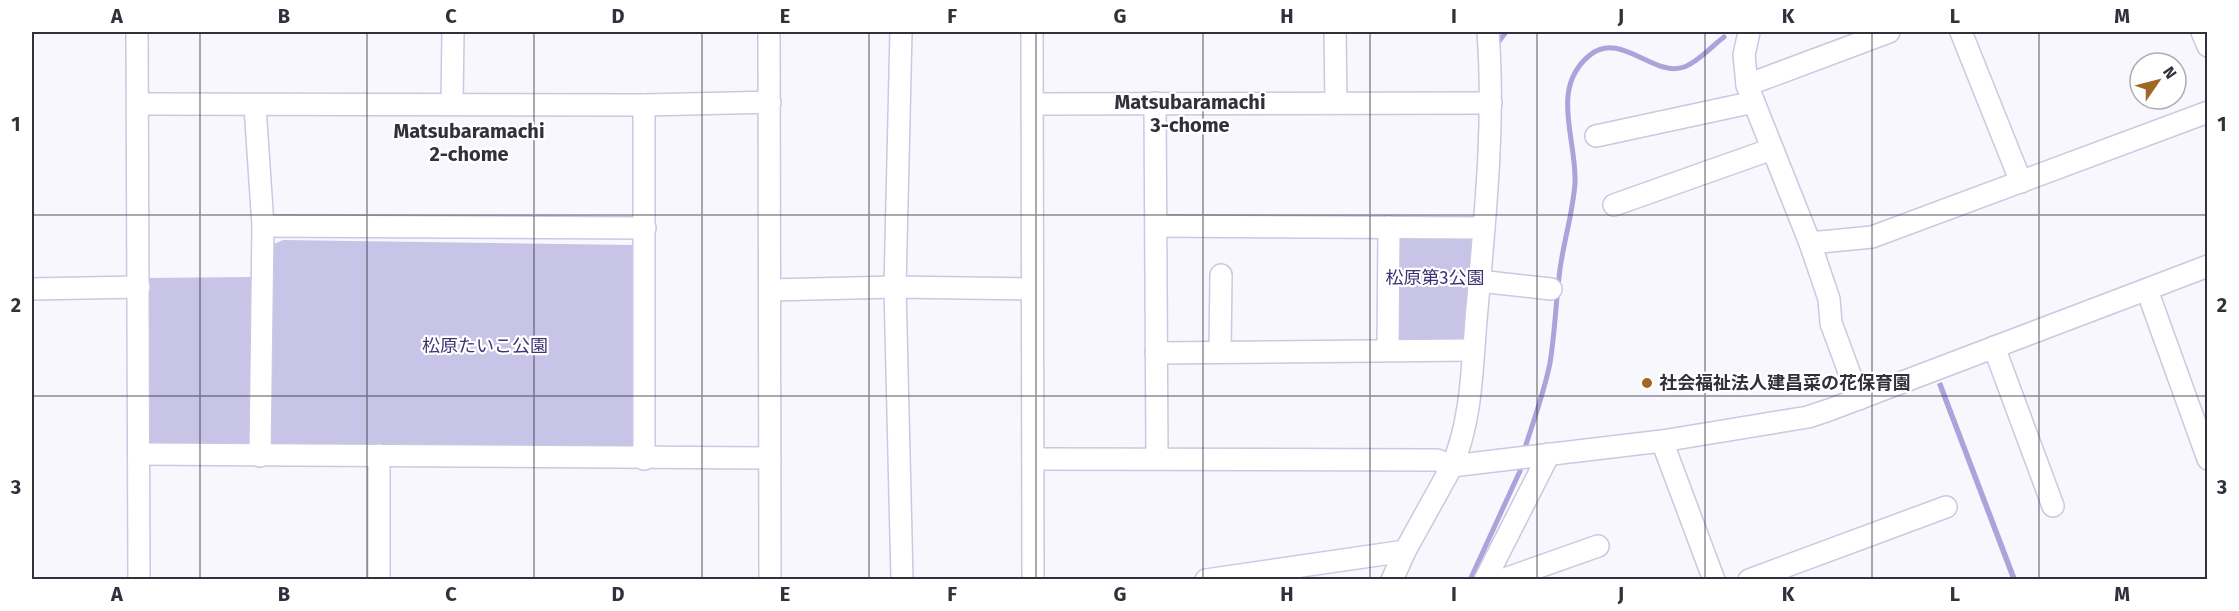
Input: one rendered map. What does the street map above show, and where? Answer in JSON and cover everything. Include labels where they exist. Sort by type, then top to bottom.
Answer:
[{"type":"street","points":[[137,32],[139,579]]},
{"type":"street","points":[[452,103],[453,32]]},
{"type":"street","points":[[769,32],[770,579]]},
{"type":"street","points":[[901,32],[895,287],[902,579]]},
{"type":"street","points":[[1032,32],[1034,579]]},
{"type":"street","points":[[1335,32],[1336,102]]},
{"type":"street","points":[[1392,579],[1452,466],[1458,451],[1466,412],[1484,228],[1491,103],[1488,32]]},
{"type":"street","points":[[1749,32],[1744,55],[1750,94],[1810,243],[1829,299],[1831,323],[1859,399]]},
{"type":"street","points":[[1596,136],[1750,94],[1883,32]]},
{"type":"street","points":[[1961,32],[2021,182]]},
{"type":"street","points":[[2202,32],[2208,46]]},
{"type":"street","points":[[139,104],[644,105],[770,102]]},
{"type":"street","points":[[1155,103],[1157,458]]},
{"type":"street","points":[[1033,104],[1491,103]]},
{"type":"street","points":[[644,105],[644,459]]},
{"type":"street","points":[[255,106],[263,226],[260,456]]},
{"type":"street","points":[[1810,243],[1872,237],[2208,112]]},
{"type":"street","points":[[1614,205],[1772,149]]},
{"type":"street","points":[[1156,225],[1484,228]]},
{"type":"street","points":[[263,226],[645,228]]},
{"type":"street","points":[[1388,350],[1389,227]]},
{"type":"street","points":[[1033,459],[1437,460],[1452,466],[1662,441],[1808,417],[2208,266]]},
{"type":"street","points":[[1220,352],[1221,275]]},
{"type":"street","points":[[1479,281],[1551,289]]},
{"type":"street","points":[[32,289],[138,287]]},
{"type":"street","points":[[771,291],[895,287],[1032,289]]},
{"type":"street","points":[[2147,290],[2199,412],[2208,459]]},
{"type":"street","points":[[1994,347],[2053,506]]},
{"type":"street","points":[[1156,353],[1473,350]]},
{"type":"street","points":[[1662,441],[1714,579]]},
{"type":"street","points":[[140,454],[770,458]]},
{"type":"street","points":[[1485,579],[1549,454]]},
{"type":"street","points":[[379,455],[379,579]]},
{"type":"street","points":[[1749,579],[1946,507]]},
{"type":"street","points":[[1502,579],[1598,546]]},
{"type":"street","points":[[1206,579],[1405,551]]},
{"type":"green space","name":"松原第3公園","points":[[1478,235],[1467,343],[1404,345],[1395,337],[1395,237]]},
{"type":"green space","name":"松原たいこ公園","points":[[283,240],[632,245],[634,450],[280,448],[266,440],[267,247]]},
{"type":"green space","points":[[253,277],[254,446],[146,446],[144,278]]},
{"type":"shaded area","points":[[1942,382],[2017,579],[2011,579],[1937,384]]},
{"type":"waterway","points":[[1496,45],[1506,32]]},
{"type":"waterway","points":[[1524,451],[1550,363],[1560,269],[1574,194],[1575,166],[1568,98],[1571,83],[1578,68],[1590,55],[1601,49],[1613,48],[1661,66],[1673,69],[1684,67],[1724,37]]},
{"type":"waterway","points":[[1470,580],[1520,471]]},
{"type":"place","name":"社会福祉法人建昌菜の花保育園","points":[[1647,383]]},
{"type":"district","name":"Matsubaramachi 3-chome","points":[[1190,114]]},
{"type":"district","name":"Matsubaramachi 2-chome","points":[[469,142]]}]
